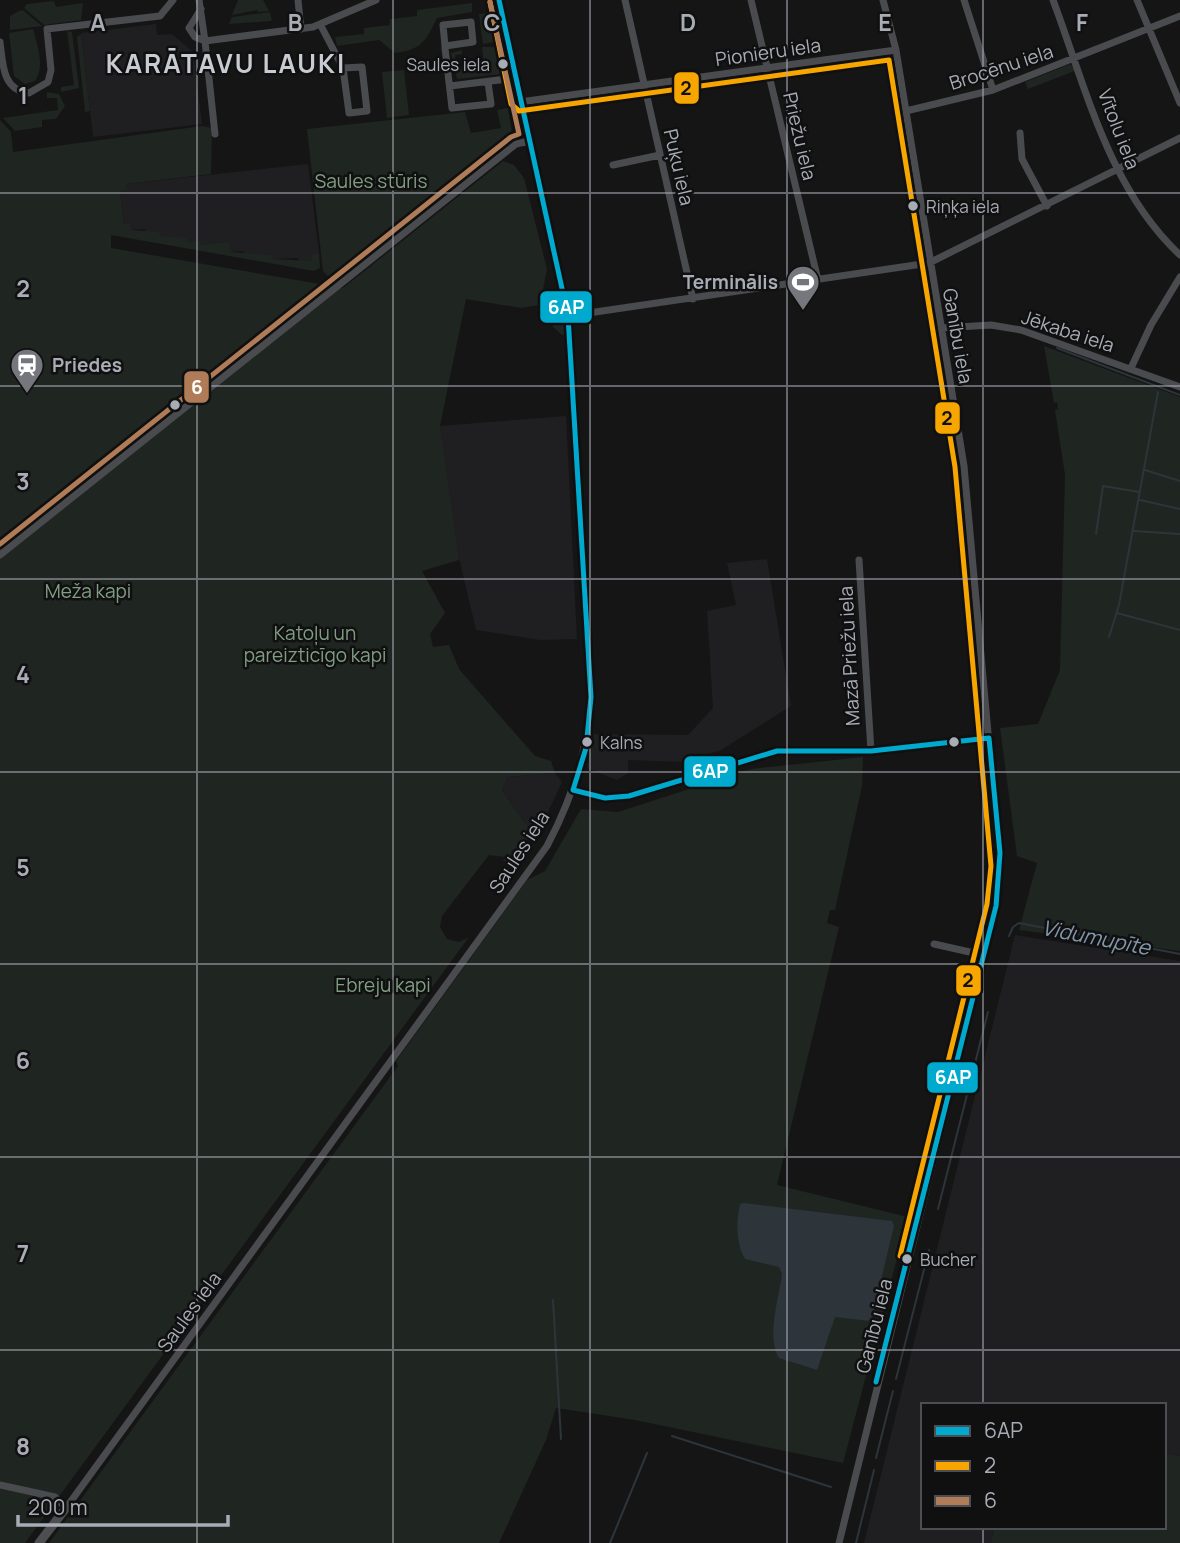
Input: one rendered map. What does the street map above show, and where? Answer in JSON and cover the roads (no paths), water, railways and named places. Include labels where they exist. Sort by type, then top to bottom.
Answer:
[{"type":"main road","points":[[39,1543],[66,1508]]},
{"type":"street","points":[[0,42],[5,76],[12,87],[29,93],[48,82],[51,70],[47,29],[160,16],[173,0]]},
{"type":"street","points":[[298,0],[301,29]]},
{"type":"street","points":[[200,4],[189,29],[195,37],[205,41],[301,29],[376,0]]},
{"type":"street","name":"Saules iela","points":[[66,1508],[539,857],[557,827],[573,790],[586,748],[591,698],[568,316],[499,0]]},
{"type":"street","name":"Puķu iela","points":[[625,0],[693,299]]},
{"type":"street","name":"Priežu iela","points":[[751,0],[818,280]]},
{"type":"street","name":"Ganību iela","points":[[839,1543],[996,906],[1000,866],[964,466],[896,50],[883,0]]},
{"type":"street","points":[[964,0],[993,90]]},
{"type":"street","name":"Vītolu iela","points":[[1053,0],[1117,170],[1150,223],[1180,255]]},
{"type":"street","points":[[1136,0],[1180,103]]},
{"type":"street","points":[[200,4],[215,134]]},
{"type":"street","name":"Brocēnu iela","points":[[906,111],[993,90],[1075,60],[1180,16]]},
{"type":"street","points":[[445,46],[474,42],[471,22],[443,25],[445,46],[450,86],[452,107],[491,104],[488,82]]},
{"type":"street","points":[[320,23],[343,68],[349,113],[367,111],[362,67],[343,68]]},
{"type":"street","name":"Pionieru iela","points":[[520,102],[896,50]]},
{"type":"street","points":[[450,86],[515,78]]},
{"type":"street","points":[[1020,133],[1023,159],[1047,206]]},
{"type":"street","points":[[568,316],[929,262],[1180,138]]},
{"type":"street","points":[[0,555],[159,432],[516,144],[528,141]]},
{"type":"street","points":[[613,164],[660,155]]},
{"type":"street","points":[[1131,369],[1151,325],[1180,277]]},
{"type":"street","name":"Jēkaba iela","points":[[942,328],[992,326],[1021,330],[1180,387]]},
{"type":"street","name":"Mazā Priežu iela","points":[[859,560],[870,751]]},
{"type":"street","points":[[573,790],[605,798],[629,796],[777,751],[870,751],[989,738]]},
{"type":"street","points":[[934,944],[983,955]]},
{"type":"street","points":[[0,1485],[55,1497],[66,1508]]},
{"type":"waterway","points":[[1057,348],[1180,395]]},
{"type":"waterway","points":[[1109,637],[1119,605],[1158,392]]},
{"type":"waterway","points":[[1145,470],[1180,481]]},
{"type":"waterway","points":[[1096,534],[1103,486],[1139,492]]},
{"type":"waterway","points":[[1140,500],[1180,509]]},
{"type":"waterway","points":[[1134,531],[1180,534]]},
{"type":"waterway","points":[[1117,613],[1180,630]]},
{"type":"waterway","name":"Vidumupīte","points":[[1009,936],[1013,927],[1019,923],[1180,954]]},
{"type":"waterway","points":[[938,1209],[988,1012]]},
{"type":"waterway","points":[[896,1379],[929,1250]]},
{"type":"waterway","points":[[553,1300],[561,1439]]},
{"type":"waterway","points":[[876,1458],[893,1391]]},
{"type":"waterway","points":[[672,1436],[831,1487]]},
{"type":"waterway","points":[[610,1543],[647,1453]]},
{"type":"waterway","points":[[856,1543],[874,1470]]},
{"type":"place","name":"Saules iela","points":[[503,64]]},
{"type":"place","name":"Riņķa iela","points":[[913,206]]},
{"type":"place","name":"Terminālis","points":[[803,312]]},
{"type":"place","name":"Priedes","points":[[27,395]]},
{"type":"place","name":"Kalns","points":[[587,742]]},
{"type":"place","name":"Bucher","points":[[907,1259]]},
{"type":"district","name":"KARĀTAVU LAUKI","points":[[226,64]]},
{"type":"park label","name":"Saules stūris","points":[[371,181]]},
{"type":"park label","name":"Meža kapi","points":[[88,591]]},
{"type":"park label","name":"Katoļu un pareizticīgo kapi","points":[[315,644]]},
{"type":"park label","name":"Ebreju kapi","points":[[383,985]]}]
